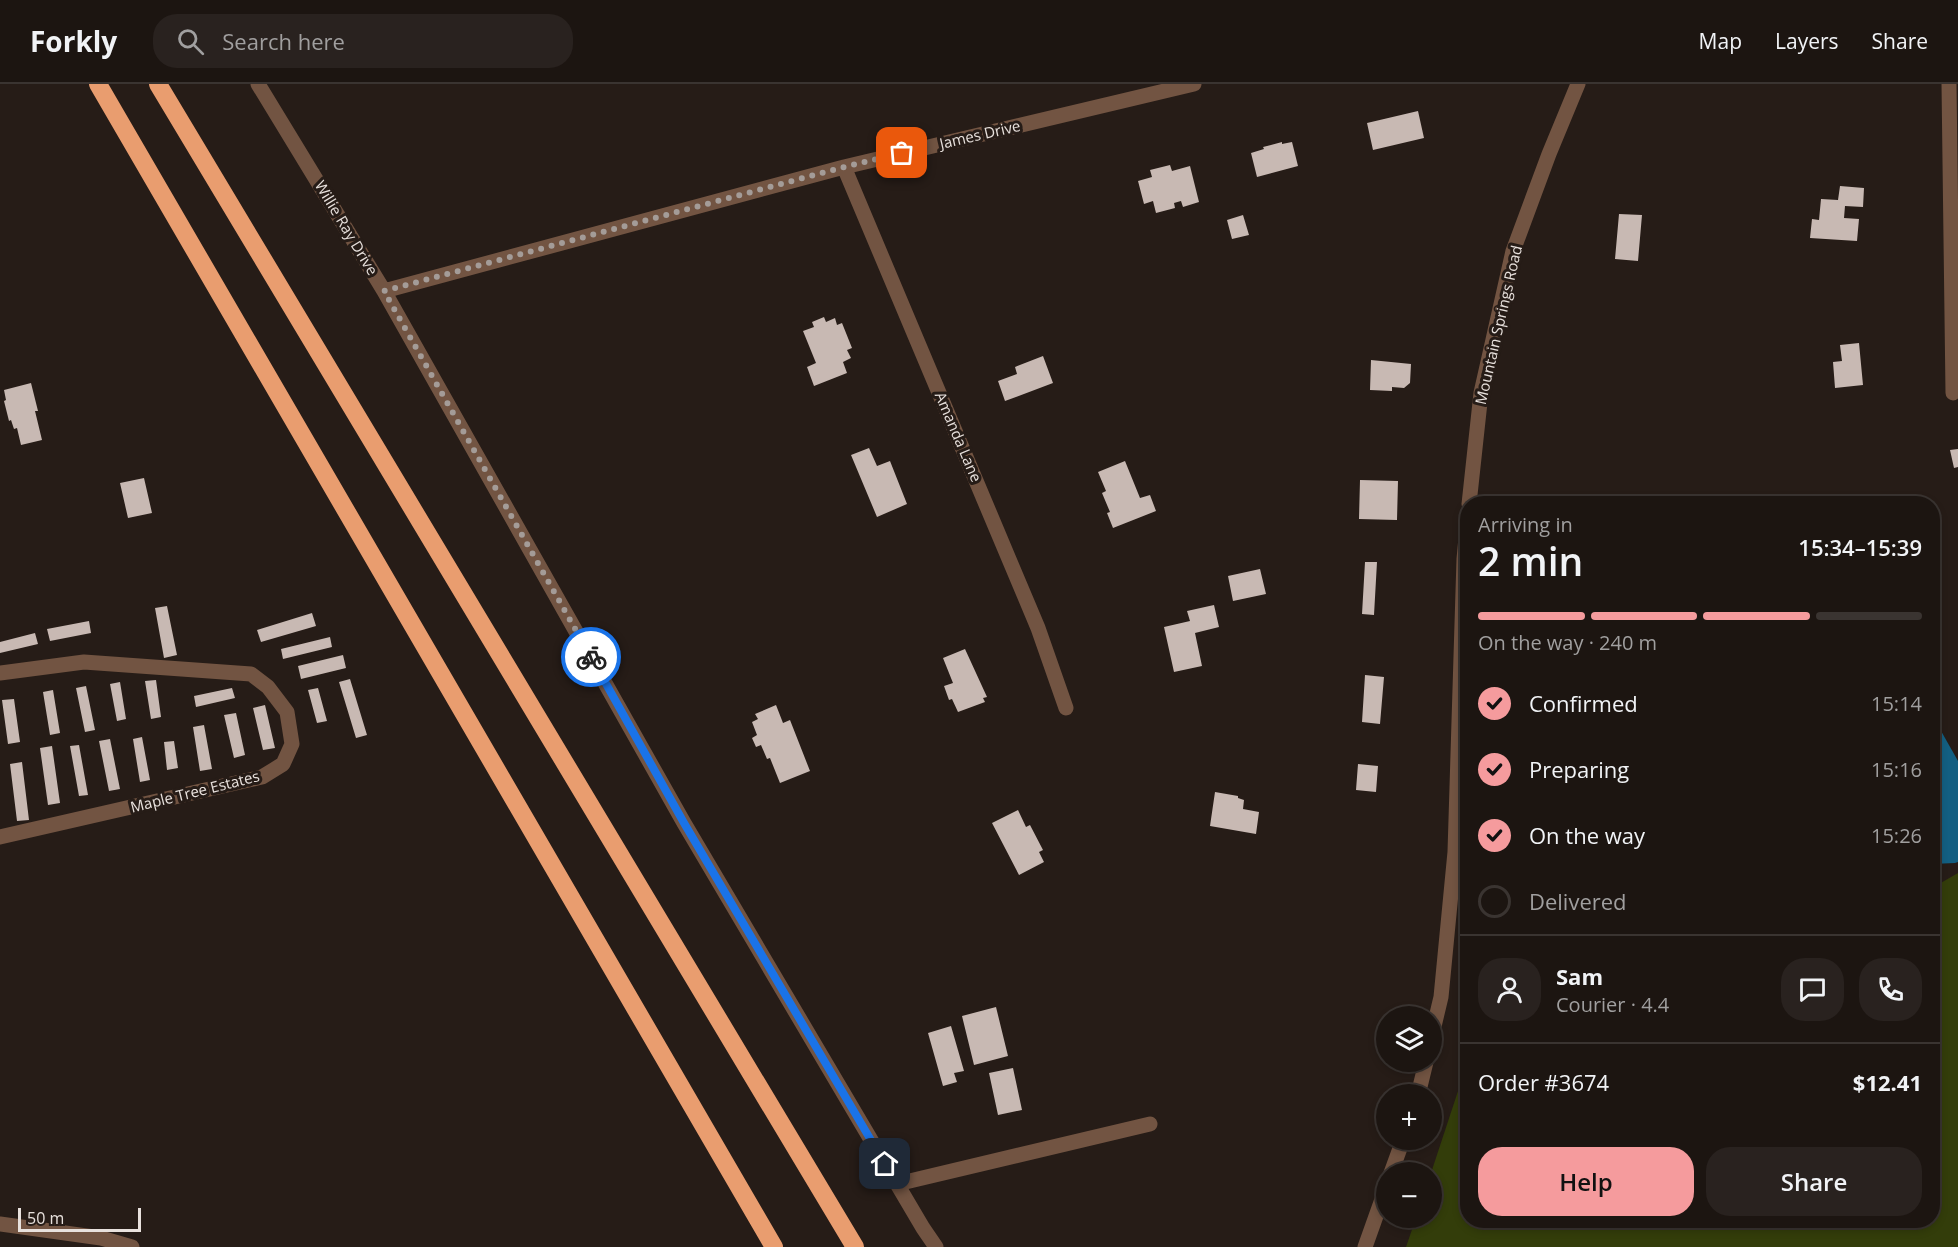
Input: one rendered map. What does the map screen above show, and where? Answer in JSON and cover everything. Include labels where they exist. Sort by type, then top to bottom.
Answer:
[{"type":"highway","points":[[98,84],[774,1247]]},
{"type":"highway","points":[[158,84],[855,1247]]},
{"type":"street","name":"Willie Ray Drive","points":[[258,84],[384,291],[684,823],[922,1228],[936,1247]]},
{"type":"street","name":"James Drive","points":[[384,291],[844,167],[1194,84]]},
{"type":"street","name":"Mountain Springs Road","points":[[1470,496],[1481,393],[1513,251],[1578,84]]},
{"type":"street","points":[[1949,84],[1953,393]]},
{"type":"street","name":"Amanda Lane","points":[[844,167],[1038,628],[1066,708]]},
{"type":"street","name":"Maple Tree Estates","points":[[0,673],[84,662],[251,674],[268,687],[287,712],[292,744],[283,764],[262,777],[0,837]]},
{"type":"street","points":[[1439,1006],[1455,852],[1460,690]]},
{"type":"street","points":[[897,1184],[1150,1124]]},
{"type":"street","points":[[1365,1247],[1376,1216]]},
{"type":"street","points":[[0,1224],[101,1238],[132,1247]]},
{"type":"green space","points":[[1958,873],[1958,1247],[1406,1247],[1413,1228],[1442,1228],[1442,1162],[1435,1162],[1439,1150],[1442,1150],[1442,1140],[1460,1085],[1460,1228],[1940,1228],[1940,883]]},
{"type":"water","points":[[1940,729],[1958,761],[1958,862],[1940,864]]},
{"type":"building","points":[[1418,111],[1424,138],[1373,150],[1367,123]]},
{"type":"building","points":[[1282,142],[1282,144],[1292,142],[1298,166],[1257,177],[1251,153]]},
{"type":"building","points":[[1170,165],[1172,171],[1190,166],[1199,202],[1183,207],[1181,201],[1174,203],[1175,208],[1156,213],[1153,201],[1144,204],[1138,181],[1152,177],[1150,170]]},
{"type":"building","points":[[1840,186],[1864,188],[1863,207],[1845,206],[1844,218],[1859,219],[1857,241],[1810,238],[1812,219],[1819,220],[1821,199],[1838,200]]},
{"type":"building","points":[[1619,214],[1642,215],[1638,261],[1615,259]]},
{"type":"building","points":[[1243,215],[1249,235],[1232,239],[1227,220]]},
{"type":"building","points":[[824,317],[826,322],[835,318],[837,325],[842,323],[852,348],[847,350],[851,358],[843,362],[847,373],[814,386],[807,367],[816,363],[803,331],[814,327],[812,322]]},
{"type":"building","points":[[1859,343],[1863,385],[1835,388],[1833,362],[1842,361],[1840,345]]},
{"type":"building","points":[[1043,356],[1053,383],[1005,401],[998,381],[1017,374],[1015,367]]},
{"type":"building","points":[[1371,360],[1411,364],[1410,383],[1404,388],[1392,387],[1392,391],[1370,390]]},
{"type":"building","points":[[31,383],[42,440],[21,445],[17,428],[14,429],[11,420],[9,421],[4,390]]},
{"type":"building","points":[[869,448],[877,466],[890,461],[907,504],[877,517],[851,455]]},
{"type":"building","points":[[1958,449],[1958,467],[1954,468],[1950,450]]},
{"type":"building","points":[[1125,461],[1140,498],[1150,495],[1156,511],[1113,528],[1107,513],[1110,512],[1102,493],[1106,491],[1098,472]]},
{"type":"building","points":[[144,478],[152,513],[128,518],[120,483]]},
{"type":"building","points":[[1360,480],[1398,481],[1397,520],[1359,519]]},
{"type":"building","points":[[1365,562],[1377,562],[1374,615],[1362,614]]},
{"type":"building","points":[[1260,569],[1266,594],[1233,601],[1228,576]]},
{"type":"building","points":[[1214,605],[1219,627],[1195,633],[1202,666],[1174,672],[1164,627],[1190,621],[1187,611]]},
{"type":"building","points":[[167,606],[177,655],[164,658],[155,608]]},
{"type":"building","points":[[312,613],[316,626],[261,642],[257,630]]},
{"type":"building","points":[[89,621],[91,633],[50,641],[47,629]]},
{"type":"building","points":[[35,633],[38,644],[0,653],[0,642]]},
{"type":"building","points":[[330,637],[332,647],[283,659],[281,649]]},
{"type":"building","points":[[965,649],[987,697],[983,698],[985,702],[958,712],[952,699],[949,700],[944,686],[953,683],[943,658]]},
{"type":"building","points":[[343,655],[346,668],[301,679],[298,666]]},
{"type":"building","points":[[1365,675],[1384,677],[1380,724],[1362,722]]},
{"type":"building","points":[[350,679],[367,735],[356,738],[339,682]]},
{"type":"building","points":[[156,680],[161,717],[151,719],[145,681]]},
{"type":"building","points":[[120,682],[126,719],[117,721],[110,684]]},
{"type":"building","points":[[86,686],[95,730],[85,732],[76,688]]},
{"type":"building","points":[[232,688],[235,698],[196,707],[194,696]]},
{"type":"building","points":[[318,688],[327,721],[317,723],[308,690]]},
{"type":"building","points":[[53,690],[60,733],[50,735],[43,692]]},
{"type":"building","points":[[14,699],[20,742],[8,744],[2,700]]},
{"type":"building","points":[[265,705],[275,748],[263,750],[253,708]]},
{"type":"building","points":[[776,705],[783,723],[790,720],[810,771],[780,783],[770,758],[767,759],[761,745],[756,747],[752,738],[757,735],[752,722],[758,719],[755,714]]},
{"type":"building","points":[[236,713],[245,755],[234,758],[224,715]]},
{"type":"building","points":[[204,725],[212,769],[200,771],[193,727]]},
{"type":"building","points":[[142,737],[150,780],[140,782],[133,739]]},
{"type":"building","points":[[110,739],[120,789],[109,791],[99,741]]},
{"type":"building","points":[[174,741],[178,768],[167,770],[164,742]]},
{"type":"building","points":[[79,745],[88,795],[79,796],[70,746]]},
{"type":"building","points":[[52,746],[60,803],[48,805],[40,748]]},
{"type":"building","points":[[22,762],[29,820],[17,821],[10,764]]},
{"type":"building","points":[[1358,764],[1378,766],[1376,792],[1356,790]]},
{"type":"building","points":[[1215,792],[1238,796],[1244,800],[1243,809],[1259,812],[1256,834],[1210,826]]},
{"type":"building","points":[[1018,810],[1026,827],[1030,825],[1043,850],[1039,852],[1044,862],[1019,875],[992,823]]},
{"type":"building","points":[[996,1007],[1008,1056],[974,1065],[962,1016]]},
{"type":"building","points":[[951,1026],[964,1071],[954,1073],[957,1082],[943,1086],[928,1033]]},
{"type":"building","points":[[1013,1068],[1022,1110],[998,1115],[989,1073]]},
{"type":"way so far","points":[[591,657],[384,291],[902,153]]},
{"type":"route","points":[[591,657],[684,823],[885,1164]]}]
